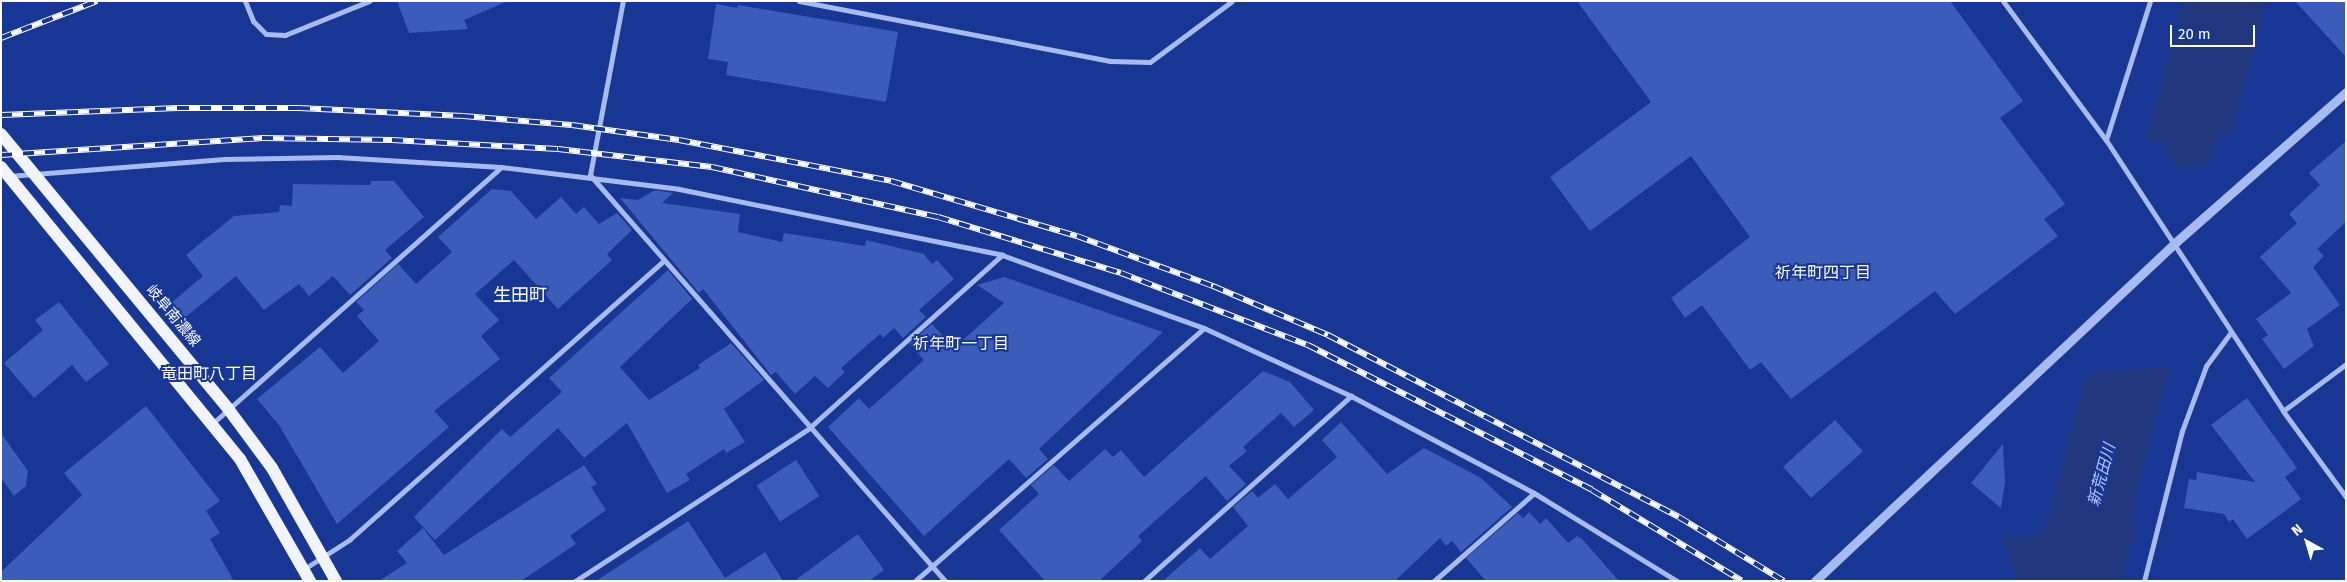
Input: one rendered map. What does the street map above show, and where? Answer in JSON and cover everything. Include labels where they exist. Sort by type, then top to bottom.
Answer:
[{"type":"main road","name":"岐阜南濃線","points":[[1,134],[229,410],[272,468],[336,581]]},
{"type":"main road","points":[[4,173],[213,423],[240,459],[307,575]]},
{"type":"street","points":[[245,1],[253,21],[266,34],[285,35],[369,1]]},
{"type":"street","points":[[590,175],[623,1]]},
{"type":"street","points":[[799,1],[1110,61],[1150,62],[1232,1]]},
{"type":"street","points":[[2003,1],[2106,140],[2176,242],[2231,332],[2283,411],[2346,497]]},
{"type":"street","points":[[2106,140],[2150,1]]},
{"type":"street","points":[[1814,581],[2176,242],[2346,92]]},
{"type":"street","points":[[4,173],[34,173],[224,159],[337,157],[501,167],[590,175],[679,189],[1002,255],[1204,328],[1351,396],[1534,493],[1677,581]]},
{"type":"street","points":[[213,423],[501,167]]},
{"type":"street","points":[[590,175],[662,262],[808,430],[945,581]]},
{"type":"street","points":[[575,581],[808,430],[1002,255]]},
{"type":"street","points":[[307,575],[324,558],[349,540],[662,262]]},
{"type":"street","points":[[915,581],[1204,328]]},
{"type":"street","points":[[2144,581],[2186,422],[2206,366],[2231,332]]},
{"type":"street","points":[[2283,411],[2346,364]]},
{"type":"street","points":[[1144,581],[1351,396]]},
{"type":"street","points":[[1434,581],[1534,493]]},
{"type":"water","points":[[2183,1],[2266,1],[2231,134],[2146,142]]},
{"type":"water","points":[[2170,366],[2130,515],[2137,522],[2121,581],[2017,581],[2001,532],[2020,538],[2036,533],[2047,523],[2086,374]]},
{"type":"building","points":[[397,1],[508,1],[464,20],[468,29],[409,33]]},
{"type":"building","points":[[1577,1],[1950,1],[2023,101],[2000,118],[2065,204],[2044,219],[2058,236],[1955,314],[1935,291],[1791,399],[1761,362],[1750,370],[1702,305],[1685,318],[1671,298],[1750,237],[1691,156],[1590,231],[1550,177],[1651,102]]},
{"type":"building","points":[[2295,1],[2346,1],[2346,57]]},
{"type":"building","points":[[716,4],[737,8],[738,5],[898,32],[886,102],[726,75],[728,62],[708,59]]},
{"type":"building","points":[[2346,141],[2346,222],[2317,249],[2324,256],[2313,267],[2340,305],[2307,329],[2314,346],[2284,369],[2262,339],[2268,335],[2256,319],[2291,293],[2260,257],[2297,223],[2289,214],[2320,185],[2309,173]]},
{"type":"building","points":[[371,181],[394,181],[424,217],[385,250],[392,258],[350,295],[333,276],[309,296],[299,284],[264,310],[236,276],[177,324],[164,309],[203,276],[186,255],[234,216],[279,212],[280,205],[292,206],[293,184],[370,185]]},
{"type":"building","points":[[492,189],[511,191],[536,219],[561,197],[576,214],[584,207],[599,224],[617,213],[632,230],[607,254],[612,260],[558,309],[514,260],[475,294],[499,320],[481,336],[500,359],[434,411],[449,427],[337,524],[279,425],[257,399],[320,347],[343,373],[379,341],[357,316],[364,310],[356,302],[398,264],[416,284],[452,252],[438,237]]},
{"type":"building","points":[[655,190],[673,193],[662,203],[740,214],[738,232],[782,242],[784,233],[865,246],[866,240],[924,254],[932,264],[937,260],[954,279],[919,310],[926,317],[903,338],[894,328],[883,338],[880,334],[841,368],[845,372],[828,388],[815,376],[795,394],[776,372],[771,375],[703,289],[699,293],[620,198],[638,200]]},
{"type":"building","points":[[668,270],[692,299],[620,367],[649,400],[700,368],[698,365],[731,343],[764,380],[724,409],[745,442],[726,453],[724,449],[686,474],[690,480],[667,493],[627,423],[584,458],[558,428],[435,540],[414,517],[502,429],[510,437],[562,392],[549,378]]},
{"type":"building","points":[[1004,277],[1163,332],[1039,449],[1048,459],[1026,478],[1009,459],[924,536],[828,427],[859,398],[869,409],[924,360],[909,344],[932,324],[954,348],[1004,303],[977,285]]},
{"type":"building","points":[[59,302],[109,364],[86,382],[72,365],[34,398],[4,363],[43,330],[35,320]]},
{"type":"building","points":[[1263,371],[1290,382],[1314,410],[1294,427],[1281,413],[1243,447],[1247,451],[1229,466],[1246,484],[1227,501],[1206,476],[1138,536],[1142,541],[1099,581],[1045,581],[999,530],[1039,494],[1031,485],[1054,465],[1069,481],[1105,449],[1113,457],[1121,450],[1144,477]]},
{"type":"building","points":[[2247,398],[2297,468],[2285,477],[2301,499],[2247,539],[2233,519],[2229,522],[2224,514],[2184,508],[2189,479],[2196,480],[2197,472],[2255,482],[2211,425]]},
{"type":"building","points":[[146,406],[220,501],[206,511],[220,533],[210,539],[234,581],[1,581],[1,572],[82,495],[64,473]]},
{"type":"building","points":[[1835,420],[1863,451],[1811,498],[1783,467]]},
{"type":"building","points":[[1341,422],[1387,474],[1424,448],[1481,478],[1512,507],[1461,552],[1452,541],[1446,546],[1440,538],[1395,581],[1163,581],[1200,548],[1210,559],[1248,526],[1233,507],[1252,491],[1258,498],[1275,484],[1288,499],[1337,457],[1322,440]]},
{"type":"building","points":[[1,433],[28,471],[26,486],[14,496],[1,478]]},
{"type":"building","points":[[2003,444],[2005,482],[2001,508],[1971,483]]},
{"type":"building","points":[[796,460],[819,496],[780,522],[757,486]]},
{"type":"building","points":[[584,465],[597,484],[591,487],[606,510],[570,536],[576,544],[521,581],[379,581],[407,563],[397,551],[423,528],[444,555]]},
{"type":"building","points":[[1529,512],[1540,524],[1546,518],[1568,543],[1577,536],[1582,539],[1619,581],[1486,581],[1466,558],[1518,513],[1523,518]]},
{"type":"building","points":[[688,521],[725,578],[765,552],[783,581],[596,581]]},
{"type":"building","points":[[858,534],[884,570],[869,581],[794,581]]},
{"type":"waterway","name":"新荒田川","points":[[2189,143],[2228,1]]},
{"type":"railway","points":[[1,38],[97,1]]},
{"type":"railway","points":[[1,115],[178,108],[299,108],[463,116],[572,125],[679,140],[891,181],[1077,236],[1213,286],[1328,335],[1679,517],[1784,581]]},
{"type":"railway","points":[[1,155],[262,138],[392,140],[558,149],[712,167],[938,217],[1121,273],[1308,345],[1592,490],[1742,581]]},
{"type":"district","name":"祈年町四丁目","points":[[1823,273]]},
{"type":"district","name":"生田町","points":[[520,295]]},
{"type":"district","name":"祈年町一丁目","points":[[961,344]]},
{"type":"district","name":"竜田町八丁目","points":[[209,374]]}]
